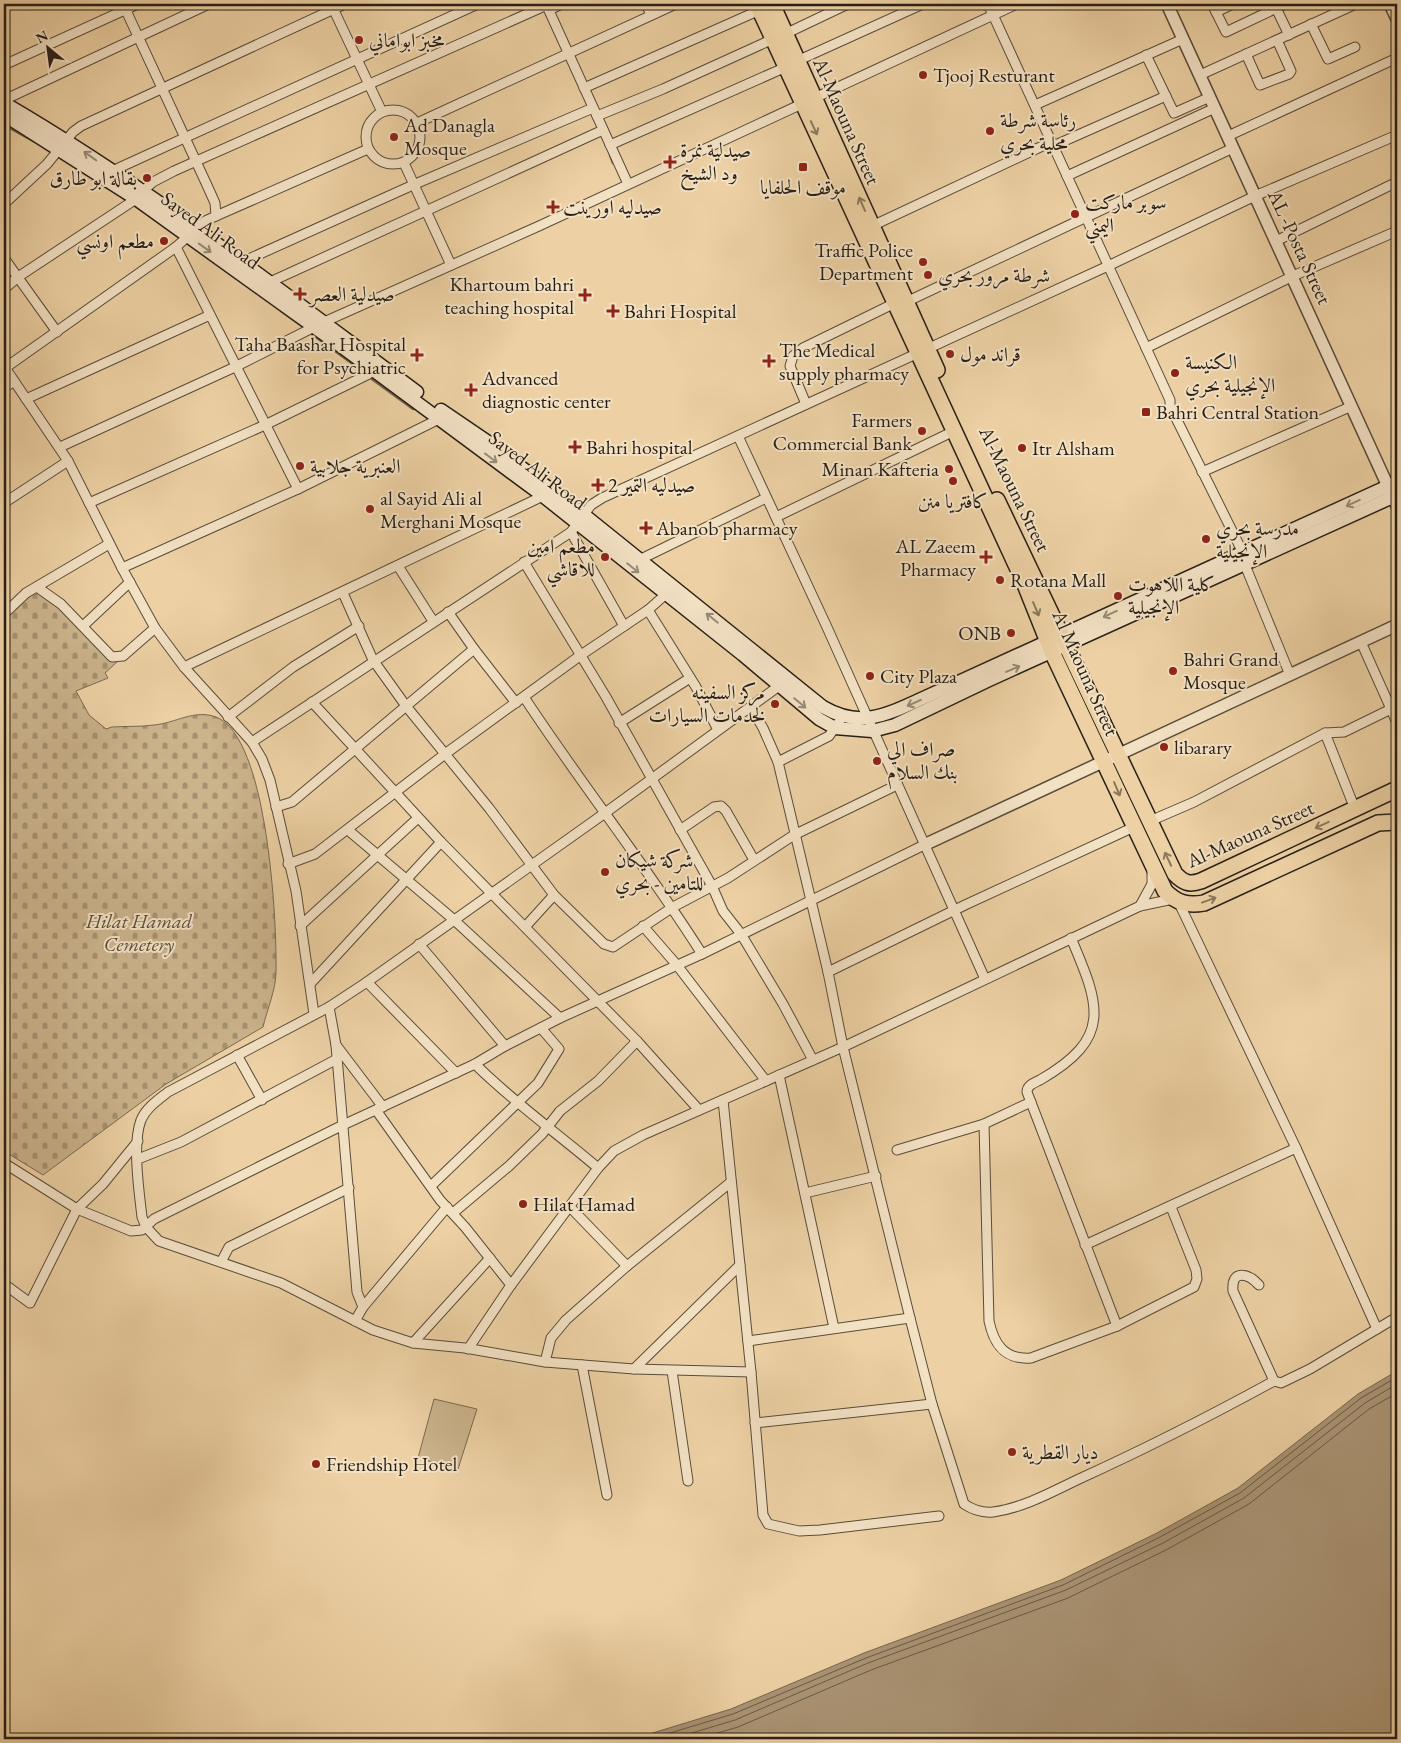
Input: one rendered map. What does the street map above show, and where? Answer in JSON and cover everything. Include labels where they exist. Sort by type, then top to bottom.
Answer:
[{"type":"highway","name":"Al Maouna Street","points":[[763,6],[809,100],[923,351],[954,432],[1058,644],[1105,762],[1134,827],[1165,891],[1176,900]]},
{"type":"highway","name":"Al-Maouna Street","points":[[809,100],[872,226],[901,303]]},
{"type":"highway","name":"Al-Maouna Street","points":[[923,351],[987,480],[1058,644],[1120,755],[1175,874],[1182,881],[1193,884],[1397,789]]},
{"type":"highway","points":[[1380,797],[1376,804],[1377,811],[1380,817],[1392,821]]},
{"type":"highway","points":[[1176,900],[1193,905],[1204,903],[1358,831],[1392,821]]},
{"type":"main road","name":"Sayed Ali Road","points":[[4,102],[192,232],[319,325],[443,417],[665,594],[784,683],[822,708],[843,716],[881,717],[986,675]]},
{"type":"main road","name":"Sayed Ali Road","points":[[4,115],[112,171],[139,195]]},
{"type":"main road","name":"Sayed Ali Road","points":[[192,232],[242,262],[270,282],[373,370],[443,417],[488,442],[577,523],[639,560],[784,683],[819,719],[835,728],[872,731]]},
{"type":"main road","points":[[872,731],[894,724],[986,675],[1395,493]]},
{"type":"street","points":[[4,7],[10,4]]},
{"type":"street","points":[[4,65],[124,6],[138,4]]},
{"type":"street","points":[[4,102],[138,36],[209,4]]},
{"type":"street","points":[[4,204],[81,126],[163,89],[332,7],[345,4]]},
{"type":"street","points":[[112,171],[478,4]]},
{"type":"street","points":[[4,289],[18,277],[139,195],[153,182],[196,161],[547,6],[562,4]]},
{"type":"street","points":[[646,4],[651,15]]},
{"type":"street","points":[[417,123],[676,4]]},
{"type":"street","points":[[242,262],[413,185],[595,112],[664,90],[848,4]]},
{"type":"street","points":[[610,145],[923,4]]},
{"type":"street","points":[[988,4],[1170,400],[1170,406],[1244,559],[1290,675]]},
{"type":"street","points":[[60,447],[235,367],[319,325],[1016,4]]},
{"type":"street","name":"AL -Posta Street","points":[[1167,4],[1352,406],[1395,493]]},
{"type":"street","points":[[1233,4],[1214,8],[1226,32],[1285,4]]},
{"type":"street","points":[[1200,75],[1356,4]]},
{"type":"street","points":[[1390,4],[1397,19]]},
{"type":"street","points":[[124,6],[215,203],[216,216]]},
{"type":"street","points":[[547,6],[628,184]]},
{"type":"street","points":[[584,88],[763,6]]},
{"type":"street","points":[[332,7],[382,112]]},
{"type":"street","points":[[1276,8],[1288,35]]},
{"type":"street","points":[[1311,24],[1328,59],[1355,47]]},
{"type":"street","points":[[1035,105],[1183,39]]},
{"type":"street","points":[[1246,54],[1260,85],[1289,74],[1291,71],[1277,40]]},
{"type":"street","points":[[1146,55],[1174,113],[1212,102]]},
{"type":"street","points":[[1228,136],[1397,58]]},
{"type":"street","points":[[872,226],[1052,144],[1166,96]]},
{"type":"street","points":[[1067,176],[1212,102]]},
{"type":"street","points":[[398,110],[406,113],[417,123],[420,131],[419,146],[410,159],[404,163],[387,164],[372,156],[368,149],[366,132],[369,124],[382,112],[398,110]]},
{"type":"street","points":[[270,282],[603,130]]},
{"type":"street","points":[[252,742],[373,660],[524,562],[577,523],[591,505],[602,498],[1108,266],[1255,196],[1397,135]]},
{"type":"street","points":[[806,404],[790,366],[793,356],[803,348],[1233,148]]},
{"type":"street","points":[[314,1014],[296,891],[288,864],[276,807],[262,759],[252,742],[184,667],[156,628],[109,544],[60,447],[4,367],[57,332],[176,247],[205,221],[368,149]]},
{"type":"street","points":[[404,163],[451,265]]},
{"type":"street","points":[[1276,241],[1397,182]]},
{"type":"street","points":[[1146,348],[1292,276],[1397,231]]},
{"type":"street","points":[[176,247],[298,489]]},
{"type":"street","points":[[4,258],[57,332]]},
{"type":"street","points":[[26,399],[210,315]]},
{"type":"street","points":[[89,503],[265,425],[368,375],[373,370]]},
{"type":"street","points":[[4,388],[14,381]]},
{"type":"street","points":[[1202,472],[1352,406]]},
{"type":"street","points":[[122,568],[298,489],[443,417]]},
{"type":"street","points":[[776,516],[954,432]]},
{"type":"street","points":[[738,436],[985,979]]},
{"type":"street","points":[[5,500],[68,461]]},
{"type":"street","points":[[184,667],[343,593],[543,496]]},
{"type":"street","points":[[639,560],[766,498]]},
{"type":"street","points":[[577,523],[624,626]]},
{"type":"street","points":[[4,614],[26,593],[109,544]]},
{"type":"street","points":[[524,562],[581,655],[712,886],[723,911],[741,934],[783,1004],[813,1060]]},
{"type":"street","points":[[398,566],[433,621]]},
{"type":"street","points":[[82,626],[130,582]]},
{"type":"street","points":[[37,586],[61,604],[112,657],[118,658],[123,656],[156,628]]},
{"type":"street","points":[[343,593],[373,660],[406,706],[489,808],[554,895],[604,944],[613,947],[673,907],[712,886],[794,835],[897,785]]},
{"type":"street","points":[[288,864],[315,854],[445,754],[581,655],[648,610],[665,594]]},
{"type":"street","points":[[648,610],[690,678],[718,730]]},
{"type":"street","points":[[448,612],[474,649],[520,700],[549,737],[673,907],[702,954]]},
{"type":"street","points":[[4,1163],[77,1209],[131,1231],[142,1230],[154,1219],[343,1125],[475,1064],[505,1046],[560,1018],[676,964],[702,954],[924,845],[1397,625]]},
{"type":"street","points":[[228,717],[293,667],[359,626]]},
{"type":"street","points":[[1361,642],[1397,723]]},
{"type":"street","points":[[276,807],[292,802],[474,649]]},
{"type":"street","points":[[619,723],[690,678]]},
{"type":"street","points":[[751,1372],[672,1371],[545,1362],[468,1349],[413,1343],[386,1336],[281,1283],[222,1262],[167,1246],[159,1241],[146,1227],[140,1195],[138,1141],[141,1120],[155,1102],[168,1092],[329,1007],[367,982],[784,683]]},
{"type":"street","points":[[312,702],[418,818],[636,1041],[699,1110]]},
{"type":"street","points":[[751,708],[763,728],[778,762],[828,972],[843,1046],[910,1318],[932,1404],[964,1504],[975,1511],[992,1512],[1013,1507],[1039,1497],[1117,1462],[1274,1381],[1281,1383],[1303,1373],[1397,1317]]},
{"type":"street","points":[[1150,820],[1194,802],[1325,733],[1344,732],[1391,709]]},
{"type":"street","points":[[778,762],[829,736],[843,716]]},
{"type":"street","points":[[1325,733],[1355,809]]},
{"type":"street","points":[[680,830],[714,807],[721,806],[726,811],[754,860]]},
{"type":"street","points":[[300,926],[418,818]]},
{"type":"street","points":[[828,972],[1134,827]]},
{"type":"street","points":[[348,830],[453,919],[560,1018]]},
{"type":"street","points":[[310,984],[441,842]]},
{"type":"street","points":[[1140,906],[1152,884],[1152,864]]},
{"type":"street","points":[[525,927],[554,895]]},
{"type":"street","points":[[468,1349],[511,1285],[598,1168],[614,1151],[643,1135],[813,1060],[1140,906],[1176,900],[1296,1148],[1377,1330]]},
{"type":"street","points":[[643,926],[676,964],[766,1080]]},
{"type":"street","points":[[1071,938],[1090,983],[1095,1020],[1090,1035],[1079,1051],[1027,1088],[1117,1326]]},
{"type":"street","points":[[419,944],[505,1046]]},
{"type":"street","points":[[367,982],[456,1073]]},
{"type":"street","points":[[329,1007],[336,1045],[350,1188],[357,1292],[363,1307]]},
{"type":"street","points":[[431,1186],[538,1083],[559,1049],[541,1028]]},
{"type":"street","points":[[355,1321],[363,1307],[450,1210],[508,1166],[560,1111],[598,1082],[636,1041]]},
{"type":"street","points":[[336,1045],[431,1186],[511,1285]]},
{"type":"street","points":[[237,1055],[262,1100]]},
{"type":"street","points":[[138,1158],[168,1149],[337,1059]]},
{"type":"street","points":[[475,1064],[518,1103],[548,1125],[598,1168]]},
{"type":"street","points":[[779,1075],[834,1328]]},
{"type":"street","points":[[723,1100],[751,1372],[760,1505],[768,1524],[799,1531],[939,1516]]},
{"type":"street","points":[[898,1150],[984,1124],[1031,1102]]},
{"type":"street","points":[[984,1124],[989,1321],[992,1335],[999,1346],[1009,1355],[1019,1359],[1031,1358],[1117,1326],[1194,1287],[1197,1280],[1196,1270],[1172,1207]]},
{"type":"street","points":[[4,1284],[30,1303],[77,1209],[103,1184],[138,1141]]},
{"type":"street","points":[[1085,1245],[1172,1207],[1296,1148]]},
{"type":"street","points":[[805,1193],[876,1176]]},
{"type":"street","points":[[545,1362],[551,1338],[556,1329],[627,1266],[731,1182]]},
{"type":"street","points":[[222,1262],[229,1247],[350,1188]]},
{"type":"street","points":[[570,1207],[627,1266]]},
{"type":"street","points":[[413,1343],[490,1258]]},
{"type":"street","points":[[634,1369],[740,1265]]},
{"type":"street","points":[[1259,1285],[1249,1275],[1242,1275],[1232,1284],[1233,1291],[1274,1381]]},
{"type":"street","points":[[748,1341],[910,1318]]},
{"type":"street","points":[[582,1365],[607,1495]]},
{"type":"street","points":[[672,1371],[688,1480]]},
{"type":"street","points":[[755,1423],[932,1404]]},
{"type":"green space","name":"Hilat Hamad Cemetery","points":[[42,588],[50,591],[70,607],[118,661],[105,673],[108,678],[76,691],[89,715],[106,729],[162,724],[193,715],[208,715],[216,717],[234,732],[247,758],[258,793],[266,833],[276,948],[276,979],[263,1027],[166,1084],[43,1175],[4,1151],[4,618],[34,590]]},
{"type":"green space","points":[[434,1399],[477,1409],[458,1469],[418,1458]]},
{"type":"water","points":[[1397,1371],[1397,1739],[633,1739],[731,1709],[864,1653],[1061,1580],[1157,1533],[1238,1488],[1358,1394]]},
{"type":"waterway","points":[[4,125],[35,142]]},
{"type":"waterway","points":[[610,155],[613,163]]},
{"type":"waterway","points":[[281,311],[305,328]]},
{"type":"waterway","points":[[309,332],[365,373]]},
{"type":"waterway","points":[[369,377],[413,409]]},
{"type":"place","name":"مخبز ابواماني","points":[[359,40]]},
{"type":"place","name":"Tjooj Resturant","points":[[923,75]]},
{"type":"place","name":"رئاسة شرطة محلية بحري","points":[[990,131]]},
{"type":"place","name":"Ad Danagla Mosque","points":[[394,137]]},
{"type":"place","name":"صيدلية نمرة ود الشيخ","points":[[670,162]]},
{"type":"place","name":"موقف الحلفايا","points":[[803,167]]},
{"type":"place","name":"بقالة ابو طارق","points":[[147,178]]},
{"type":"place","name":"صيدليه اورينت","points":[[553,207]]},
{"type":"place","name":"سوبر ماركت اليمني","points":[[1075,214]]},
{"type":"place","name":"مطعم اونسي","points":[[164,241]]},
{"type":"place","name":"Traffic Police Department","points":[[923,262]]},
{"type":"place","name":"شرطة مرور بحري","points":[[928,275]]},
{"type":"place","name":"صيدلية العصر","points":[[300,294]]},
{"type":"place","name":"Khartoum bahri teaching hospital","points":[[585,295]]},
{"type":"place","name":"Bahri Hospital","points":[[613,311]]},
{"type":"place","name":"قراند مول","points":[[950,354]]},
{"type":"place","name":"Taha Baashar Hospital for Psychiatric","points":[[417,355]]},
{"type":"place","name":"The Medical supply pharmacy","points":[[769,361]]},
{"type":"place","name":"الكنيسة الإنجيلية بحري","points":[[1175,373]]},
{"type":"place","name":"Advanced diagnostic center","points":[[471,390]]},
{"type":"place","name":"Bahri Central Station","points":[[1146,412]]},
{"type":"place","name":"Farmers Commercial Bank","points":[[922,431]]},
{"type":"place","name":"Bahri hospital","points":[[575,447]]},
{"type":"place","name":"Itr Alsham","points":[[1022,448]]},
{"type":"place","name":"العنبرية جلابية","points":[[300,466]]},
{"type":"place","name":"Minan Kafteria","points":[[949,469]]},
{"type":"place","name":"كافتريا منن","points":[[953,481]]},
{"type":"place","name":"صيدليه التمير 2","points":[[598,485]]},
{"type":"place","name":"al Sayid Ali al Merghani Mosque","points":[[370,509]]},
{"type":"place","name":"Abanob pharmacy","points":[[646,528]]},
{"type":"place","name":"مدرسة بحري الإنجيلية","points":[[1206,539]]},
{"type":"place","name":"مطعم امين للاقاشي","points":[[605,557]]},
{"type":"place","name":"AL Zaeem Pharmacy","points":[[986,557]]},
{"type":"place","name":"Rotana Mall","points":[[1000,580]]},
{"type":"place","name":"كلية اللاهوت الإنجيلية","points":[[1118,596]]},
{"type":"place","name":"ONB","points":[[1011,633]]},
{"type":"place","name":"Bahri Grand Mosque","points":[[1173,671]]},
{"type":"place","name":"City Plaza","points":[[870,676]]},
{"type":"place","name":"مركز السفينه لخدمات السيارات","points":[[775,704]]},
{"type":"place","name":"libarary","points":[[1164,747]]},
{"type":"place","name":"صراف الي بنك السلام","points":[[877,761]]},
{"type":"place","name":"شركة شيكان للتامين - بحري","points":[[605,872]]},
{"type":"place","name":"Hilat Hamad","points":[[523,1204]]},
{"type":"place","name":"ديار القطرية","points":[[1012,1452]]},
{"type":"place","name":"Friendship Hotel","points":[[316,1464]]}]
